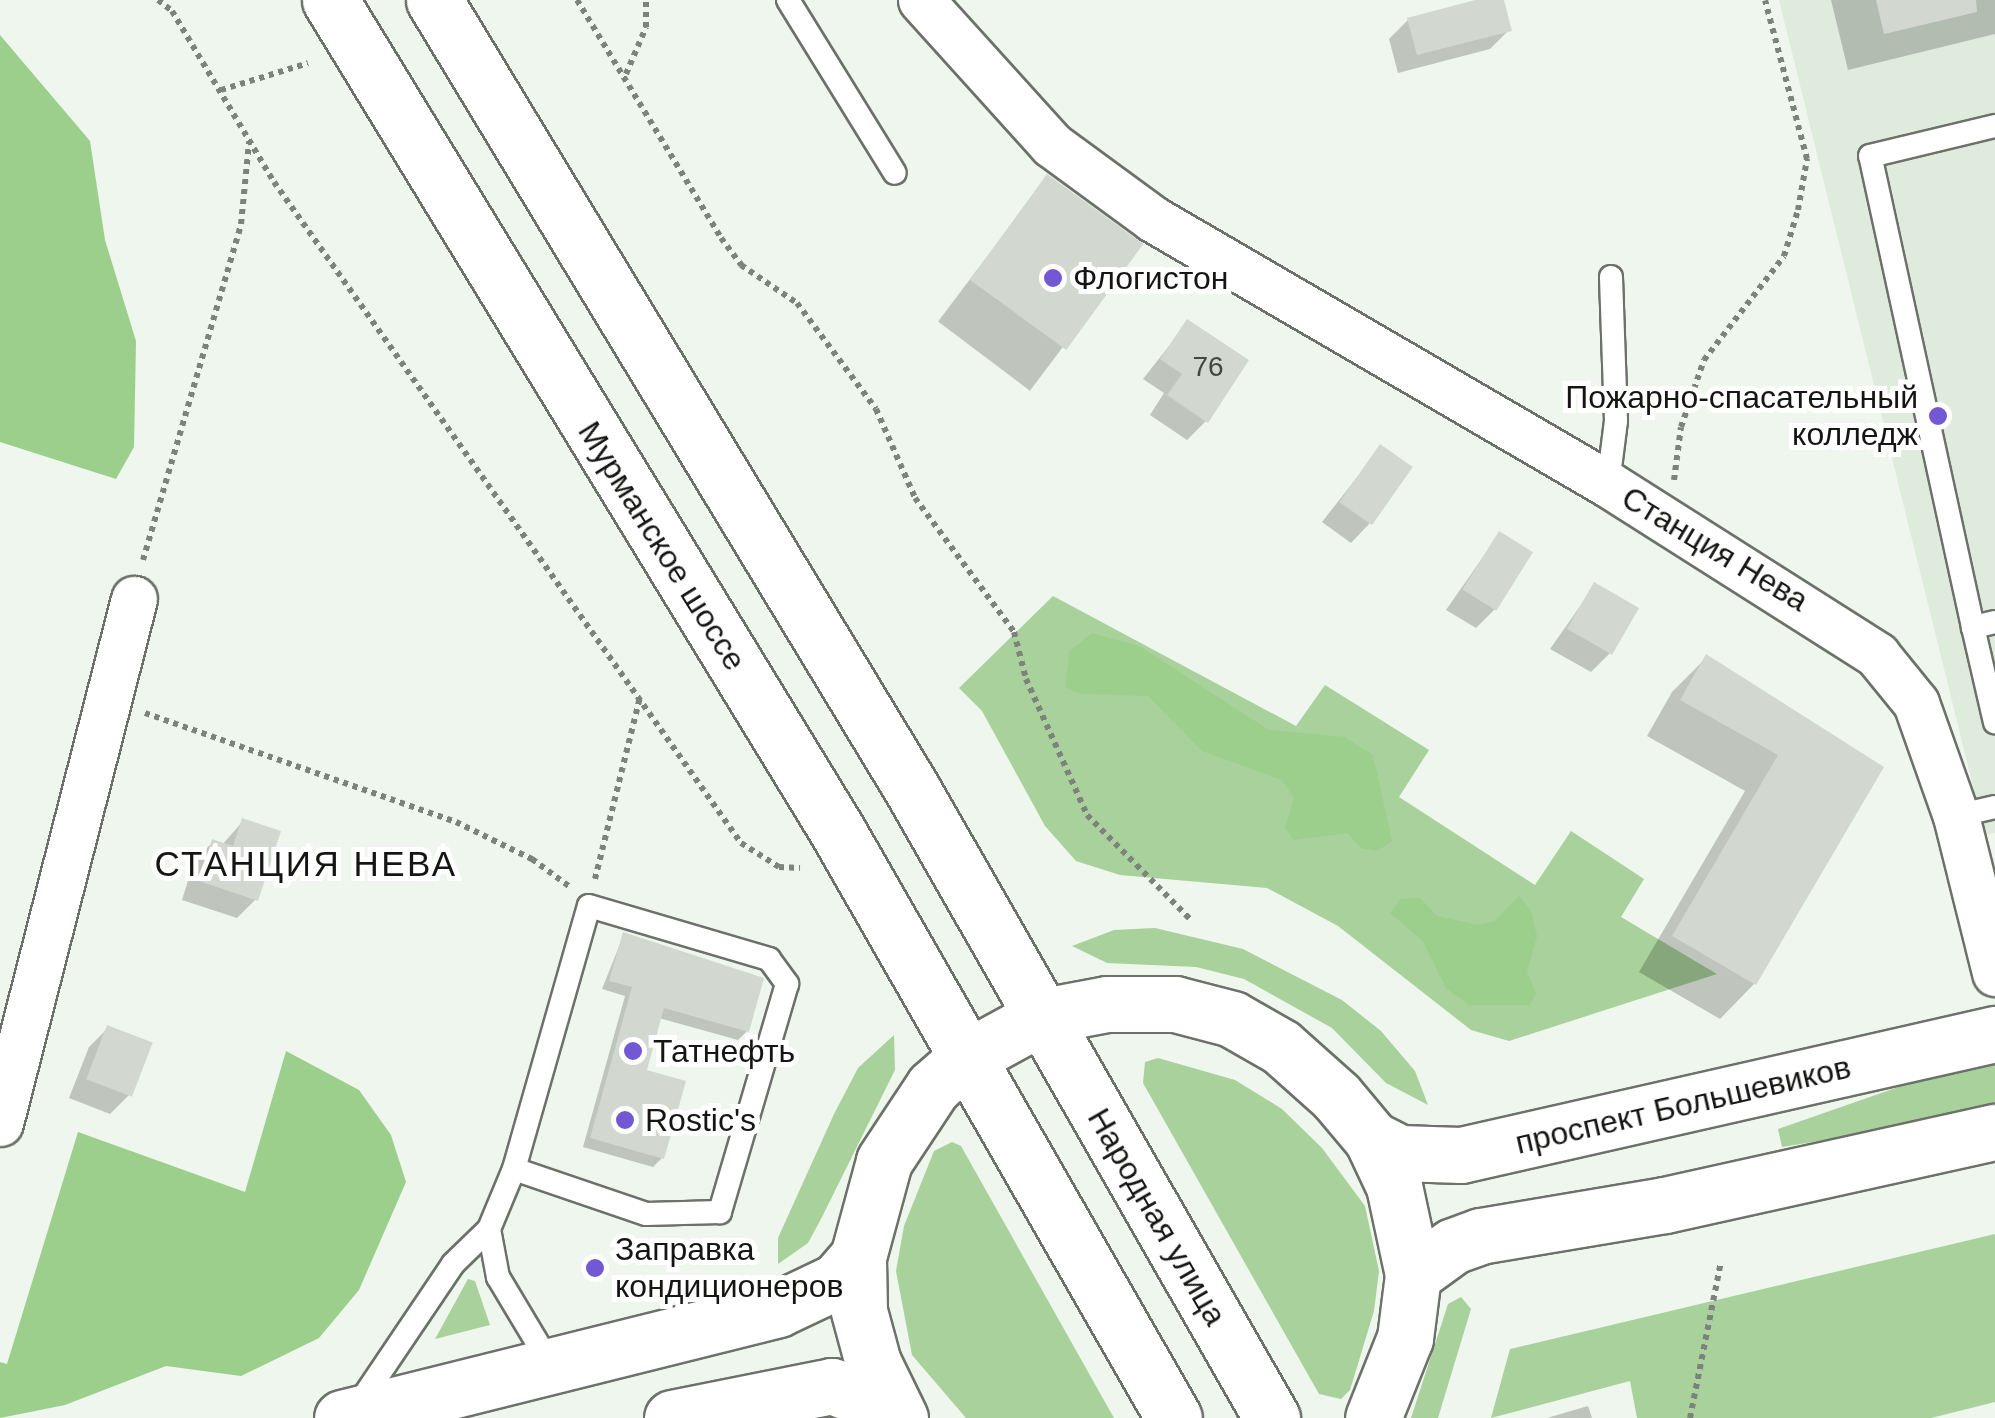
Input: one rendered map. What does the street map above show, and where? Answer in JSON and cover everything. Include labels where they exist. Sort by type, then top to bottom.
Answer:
[{"type":"main road","points":[[438,6],[1042,1016]]},
{"type":"main road","name":"Мурманское шоссе","points":[[330,34],[838,832],[966,1058]]},
{"type":"main road","points":[[898,1415],[860,1311],[858,1258],[868,1205],[892,1148],[934,1088],[966,1058],[1042,1016],[1107,1004],[1175,1004],[1232,1018],[1281,1048],[1336,1096],[1372,1139],[1394,1186],[1412,1275],[1405,1338],[1373,1418]]},
{"type":"main road","name":"Народная улица","points":[[1042,1016],[1272,1418]]},
{"type":"main road","name":"проспект Большевиков","points":[[1372,1139],[1400,1153],[1461,1155],[1995,1034]]},
{"type":"main road","points":[[966,1058],[1174,1418]]},
{"type":"main road","points":[[1412,1275],[1480,1236],[1665,1205],[1982,1141]]},
{"type":"main road","points":[[346,1417],[808,1299],[858,1258]]},
{"type":"main road","points":[[672,1418],[832,1386],[864,1394],[898,1415]]},
{"type":"street","name":"Станция Нева","points":[[920,0],[1052,144],[1153,219],[1608,484],[1876,655],[1916,702],[1976,812],[1995,973]]},
{"type":"street","points":[[0,1123],[134,598]]},
{"type":"lane","points":[[788,0],[895,173]]},
{"type":"lane","points":[[1995,126],[1870,156],[1984,625],[1995,722]]},
{"type":"lane","points":[[1608,484],[1616,421],[1611,276]]},
{"type":"lane","points":[[346,1417],[453,1264],[489,1229],[514,1170],[589,906],[769,959],[787,984],[720,1212],[646,1214],[514,1170]]},
{"type":"lane","points":[[489,1229],[498,1277],[550,1364]]},
{"type":"path","points":[[158,0],[172,11],[249,140],[741,842],[780,866],[800,868]]},
{"type":"path","points":[[172,11],[174,0]]},
{"type":"path","points":[[577,0],[625,76],[658,142],[731,252],[797,302],[876,409],[915,498],[1014,632],[1026,679],[1086,815],[1136,872],[1192,921]]},
{"type":"path","points":[[625,76],[646,26],[646,0]]},
{"type":"path","points":[[1669,522],[1690,392],[1724,330],[1784,256],[1798,210],[1806,159],[1765,0]]},
{"type":"path","points":[[221,90],[330,34]]},
{"type":"path","points":[[134,598],[167,459],[241,224],[249,140]]},
{"type":"path","points":[[589,906],[640,695]]},
{"type":"path","points":[[109,701],[456,822],[559,876],[589,906]]},
{"type":"path","points":[[1690,1418],[1720,1262]]},
{"type":"shaded area","name":"Пожарно-спасательный колледж","points":[[1779,0],[1995,0],[1995,833],[1985,835]]},
{"type":"green space","points":[[0,35],[90,141],[105,240],[136,341],[134,447],[116,479],[0,442]]},
{"type":"green space","points":[[1053,596],[1296,726],[1325,685],[1429,750],[1399,797],[1535,885],[1571,831],[1644,879],[1621,917],[1717,974],[1509,1041],[1471,1030],[1338,926],[1267,888],[1120,875],[1076,861],[1045,826],[982,711],[959,688]]},
{"type":"green space","points":[[1092,633],[1139,646],[1269,730],[1344,737],[1373,755],[1392,841],[1377,851],[1361,848],[1347,833],[1294,840],[1285,828],[1294,798],[1282,780],[1202,751],[1148,696],[1081,694],[1065,687],[1070,651]]},
{"type":"green space","points":[[1519,896],[1531,911],[1537,936],[1527,972],[1536,993],[1530,1005],[1469,1005],[1446,988],[1423,941],[1390,913],[1400,899],[1420,898],[1437,916],[1478,925],[1495,921]]},
{"type":"green space","points":[[1155,928],[1243,949],[1342,1000],[1381,1031],[1415,1071],[1428,1105],[1386,1083],[1332,1028],[1244,979],[1196,967],[1107,963],[1072,946],[1114,930]]},
{"type":"green space","points":[[894,1035],[895,1070],[821,1219],[808,1243],[778,1264],[778,1238],[834,1114],[858,1068]]},
{"type":"green space","points":[[286,1051],[359,1090],[391,1135],[406,1182],[359,1290],[319,1338],[241,1376],[166,1366],[65,1405],[0,1418],[0,1362],[7,1364],[78,1132],[245,1192]]},
{"type":"green space","points":[[1158,1058],[1235,1080],[1282,1109],[1322,1148],[1365,1206],[1379,1271],[1374,1311],[1350,1390],[1341,1399],[1319,1394],[1143,1083],[1145,1062]]},
{"type":"green space","points":[[1995,1062],[1995,1112],[1782,1147],[1778,1129],[1933,1075]]},
{"type":"green space","points":[[952,1142],[961,1146],[1114,1418],[966,1418],[912,1355],[896,1271],[904,1226],[934,1151]]},
{"type":"green space","points":[[1995,1234],[1995,1402],[1931,1418],[1637,1418],[1630,1381],[1491,1418],[1510,1349]]},
{"type":"green space","points":[[468,1279],[475,1281],[490,1325],[435,1339]]},
{"type":"green space","points":[[1461,1297],[1471,1309],[1438,1418],[1411,1418],[1448,1304]]},
{"type":"building","points":[[1475,0],[1504,0],[1512,31],[1417,55],[1407,18]]},
{"type":"building","points":[[1876,0],[1976,0],[1977,12],[1884,34]]},
{"type":"building","points":[[1047,174],[1143,244],[1066,350],[970,280]]},
{"type":"building","points":[[1187,319],[1249,360],[1208,423],[1167,395],[1182,374],[1160,359]]},
{"type":"building","points":[[1380,444],[1413,467],[1372,525],[1339,502]]},
{"type":"building","points":[[1499,531],[1533,552],[1496,611],[1462,590]]},
{"type":"building","points":[[1594,582],[1639,608],[1612,655],[1567,629]]},
{"type":"building","points":[[1706,654],[1884,767],[1756,985],[1672,936],[1778,755],[1680,700]]},
{"type":"building","points":[[242,818],[281,831],[258,901],[199,881],[212,839],[233,846]]},
{"type":"building","name":"Татнефть","points":[[623,932],[764,978],[749,1032],[664,1008],[647,1070],[686,1081],[664,1159],[590,1138],[632,987],[609,981]]},
{"type":"building","points":[[107,1025],[153,1043],[132,1097],[86,1079]]},
{"type":"place","name":"Флогистон","points":[[1053,278]]},
{"type":"place","name":"Пожарно-спасательный колледж","points":[[1938,416]]},
{"type":"place","name":"Татнефть","points":[[633,1051]]},
{"type":"place","name":"Rostic's","points":[[625,1120]]},
{"type":"place","name":"Заправка кондиционеров","points":[[595,1268]]},
{"type":"district","name":"СТАНЦИЯ НЕВА","points":[[306,864]]}]
